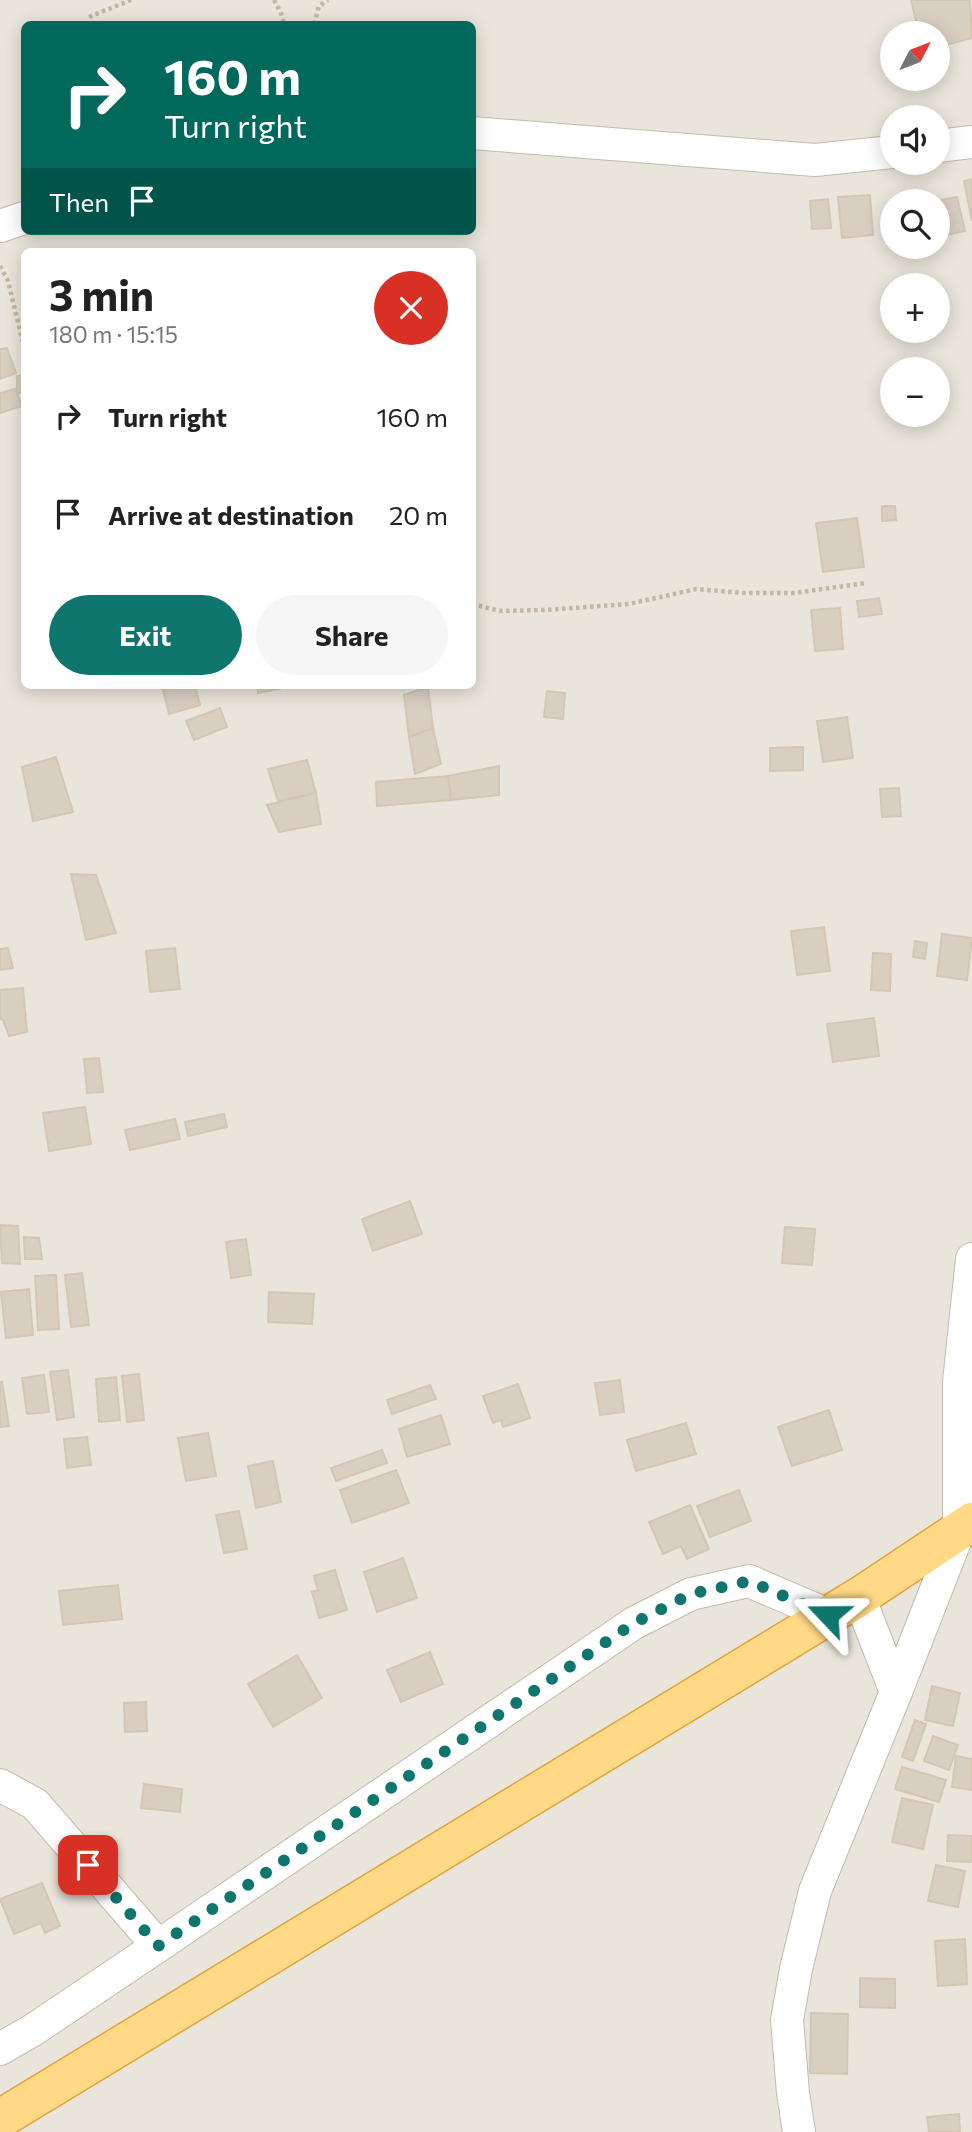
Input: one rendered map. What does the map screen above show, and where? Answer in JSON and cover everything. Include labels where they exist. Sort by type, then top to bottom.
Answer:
[{"type":"highway","points":[[0,2119],[843,1606],[965,1527]]},
{"type":"street","points":[[476,133],[815,160],[880,153]]},
{"type":"street","points":[[950,145],[972,142]]},
{"type":"street","points":[[0,226],[21,219]]},
{"type":"street","points":[[799,2132],[787,2020],[815,1891],[965,1527],[959,1382],[972,1259]]},
{"type":"street","points":[[0,2049],[33,2030],[634,1623],[691,1594],[749,1581],[843,1606],[897,1692]]},
{"type":"street","points":[[0,1785],[35,1804],[158,1946]]},
{"type":"path","points":[[89,17],[131,0]]},
{"type":"path","points":[[274,0],[283,21]]},
{"type":"path","points":[[315,21],[319,6],[328,0]]},
{"type":"path","points":[[0,266],[8,281],[21,335]]},
{"type":"path","points":[[476,605],[500,611],[543,610],[629,604],[696,589],[794,593],[866,583]]},
{"type":"shaded area","points":[[0,0],[972,0],[972,2132],[0,2132]]},
{"type":"building","points":[[911,0],[970,0],[972,38],[950,44],[950,21],[916,21]]},
{"type":"building","points":[[972,179],[972,221],[964,181]]},
{"type":"building","points":[[870,195],[873,235],[842,238],[838,197]]},
{"type":"building","points":[[957,197],[965,231],[950,234],[950,198]]},
{"type":"building","points":[[828,199],[831,228],[812,229],[810,201]]},
{"type":"building","points":[[7,348],[16,373],[0,379],[0,349]]},
{"type":"building","points":[[21,375],[21,392],[17,394],[17,376]]},
{"type":"building","points":[[15,389],[21,406],[0,413],[0,393]]},
{"type":"building","points":[[882,506],[895,506],[896,520],[882,521]]},
{"type":"building","points":[[857,518],[864,567],[823,572],[816,523]]},
{"type":"building","points":[[879,598],[882,614],[859,617],[857,601]]},
{"type":"building","points":[[840,608],[843,649],[815,651],[811,610]]},
{"type":"building","points":[[163,689],[196,689],[200,705],[169,714]]},
{"type":"building","points":[[257,689],[279,689],[258,693]]},
{"type":"building","points":[[428,689],[433,728],[409,737],[404,695]]},
{"type":"building","points":[[547,691],[565,693],[563,719],[544,717]]},
{"type":"building","points":[[220,708],[227,727],[194,740],[186,721]]},
{"type":"building","points":[[847,717],[853,758],[823,762],[817,721]]},
{"type":"building","points":[[433,728],[441,764],[415,774],[409,737]]},
{"type":"building","points":[[803,747],[803,770],[770,771],[770,748]]},
{"type":"building","points":[[56,757],[73,812],[33,821],[22,767]]},
{"type":"building","points":[[307,760],[316,793],[278,801],[268,769]]},
{"type":"building","points":[[499,766],[499,795],[451,800],[448,776]]},
{"type":"building","points":[[448,776],[451,800],[377,806],[376,782]]},
{"type":"building","points":[[899,788],[901,816],[882,817],[880,789]]},
{"type":"building","points":[[316,793],[321,824],[279,832],[267,805]]},
{"type":"building","points":[[71,874],[96,875],[116,933],[86,940]]},
{"type":"building","points":[[824,927],[830,971],[797,975],[791,931]]},
{"type":"building","points":[[942,934],[972,938],[967,980],[937,976]]},
{"type":"building","points":[[915,941],[927,943],[925,959],[913,957]]},
{"type":"building","points":[[8,948],[13,968],[0,970],[0,949]]},
{"type":"building","points":[[175,948],[180,989],[150,992],[146,951]]},
{"type":"building","points":[[873,953],[891,954],[890,991],[871,990]]},
{"type":"building","points":[[23,988],[27,1032],[9,1036],[3,1020],[0,1019],[0,990]]},
{"type":"building","points":[[874,1018],[879,1056],[833,1062],[827,1024]]},
{"type":"building","points":[[99,1058],[103,1092],[87,1093],[84,1059]]},
{"type":"building","points":[[85,1107],[91,1144],[49,1151],[43,1113]]},
{"type":"building","points":[[224,1114],[227,1127],[188,1136],[185,1122]]},
{"type":"building","points":[[175,1119],[180,1139],[130,1150],[125,1130]]},
{"type":"building","points":[[410,1201],[422,1234],[373,1251],[362,1219]]},
{"type":"building","points":[[0,1225],[18,1226],[20,1264],[2,1263]]},
{"type":"building","points":[[785,1227],[815,1229],[812,1265],[782,1263]]},
{"type":"building","points":[[24,1237],[39,1238],[42,1259],[25,1259]]},
{"type":"building","points":[[246,1239],[251,1275],[231,1278],[226,1242]]},
{"type":"building","points":[[82,1273],[89,1325],[71,1327],[65,1275]]},
{"type":"building","points":[[56,1275],[59,1329],[38,1330],[35,1276]]},
{"type":"building","points":[[29,1289],[33,1335],[6,1338],[1,1292]]},
{"type":"building","points":[[269,1292],[314,1294],[312,1324],[268,1322]]},
{"type":"building","points":[[68,1370],[74,1417],[57,1420],[50,1372]]},
{"type":"building","points":[[139,1374],[144,1420],[127,1422],[122,1376]]},
{"type":"building","points":[[44,1375],[49,1412],[27,1414],[22,1378]]},
{"type":"building","points":[[116,1377],[120,1420],[99,1422],[96,1379]]},
{"type":"building","points":[[620,1380],[624,1412],[600,1415],[595,1383]]},
{"type":"building","points":[[0,1382],[9,1426],[0,1427]]},
{"type":"building","points":[[518,1384],[530,1418],[503,1427],[501,1420],[493,1423],[483,1396]]},
{"type":"building","points":[[430,1385],[436,1399],[392,1414],[387,1400]]},
{"type":"building","points":[[829,1410],[842,1450],[792,1466],[778,1427]]},
{"type":"building","points":[[441,1415],[450,1444],[407,1457],[399,1429]]},
{"type":"building","points":[[686,1423],[696,1454],[636,1471],[627,1440]]},
{"type":"building","points":[[208,1433],[216,1476],[186,1481],[178,1438]]},
{"type":"building","points":[[87,1437],[91,1465],[67,1468],[64,1439]]},
{"type":"building","points":[[382,1450],[387,1463],[336,1481],[331,1468]]},
{"type":"building","points":[[273,1461],[281,1502],[256,1508],[248,1466]]},
{"type":"building","points":[[396,1470],[409,1503],[352,1523],[340,1490]]},
{"type":"building","points":[[739,1490],[751,1521],[710,1537],[697,1506]]},
{"type":"building","points":[[690,1505],[709,1549],[687,1559],[681,1546],[663,1554],[649,1522]]},
{"type":"building","points":[[239,1511],[247,1549],[224,1553],[216,1515]]},
{"type":"building","points":[[403,1558],[417,1598],[377,1612],[364,1572]]},
{"type":"building","points":[[335,1570],[347,1610],[319,1618],[312,1592],[318,1590],[314,1576]]},
{"type":"building","points":[[118,1585],[122,1619],[63,1625],[59,1591]]},
{"type":"building","points":[[430,1652],[443,1684],[401,1702],[387,1670]]},
{"type":"building","points":[[297,1655],[322,1698],[273,1727],[248,1684]]},
{"type":"building","points":[[932,1686],[960,1693],[953,1726],[925,1720]]},
{"type":"building","points":[[146,1702],[147,1731],[125,1732],[124,1703]]},
{"type":"building","points":[[915,1720],[926,1724],[913,1761],[902,1757]]},
{"type":"building","points":[[933,1736],[958,1745],[949,1770],[924,1761]]},
{"type":"building","points":[[956,1756],[972,1759],[972,1790],[952,1787]]},
{"type":"building","points":[[902,1767],[946,1780],[939,1802],[895,1789]]},
{"type":"building","points":[[144,1784],[182,1789],[180,1812],[141,1808]]},
{"type":"building","points":[[902,1798],[933,1805],[923,1849],[892,1842]]},
{"type":"building","points":[[948,1835],[972,1836],[972,1862],[947,1861]]},
{"type":"building","points":[[936,1865],[965,1871],[958,1907],[928,1901]]},
{"type":"building","points":[[42,1883],[60,1926],[45,1933],[41,1923],[14,1934],[0,1899]]},
{"type":"building","points":[[965,1939],[967,1984],[938,1986],[935,1941]]},
{"type":"building","points":[[860,1978],[895,1979],[895,2008],[860,2007]]},
{"type":"building","points":[[811,2013],[848,2014],[847,2074],[810,2073]]},
{"type":"building","points":[[959,2114],[960,2132],[929,2132],[927,2117]]},
{"type":"route","points":[[88,1865],[158,1946],[634,1623],[691,1594],[749,1581],[828,1615]]}]
